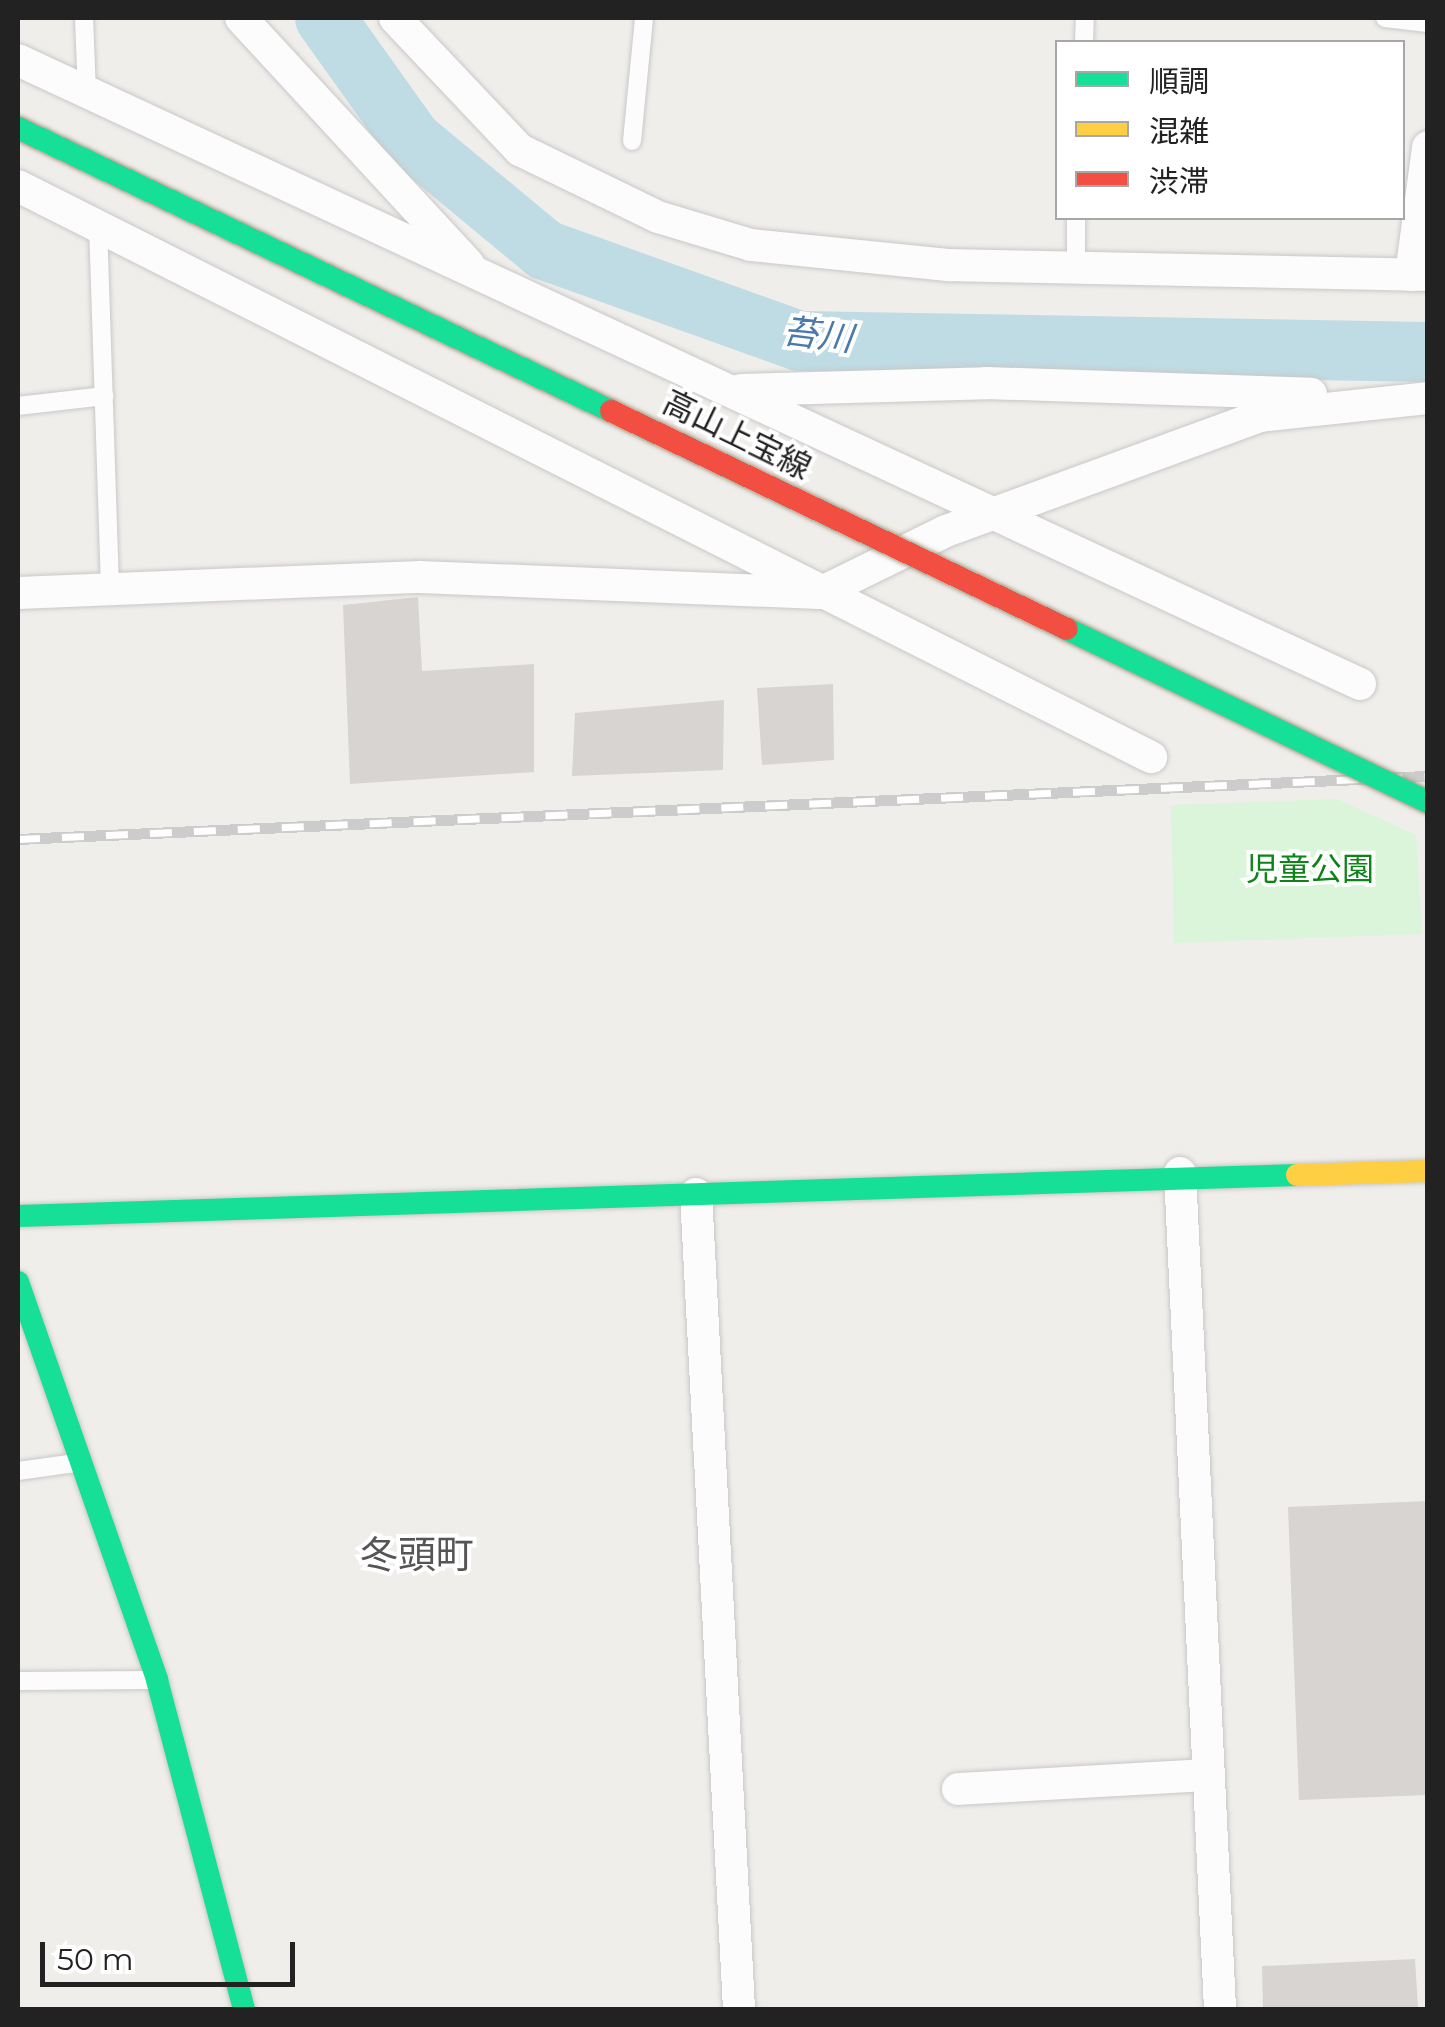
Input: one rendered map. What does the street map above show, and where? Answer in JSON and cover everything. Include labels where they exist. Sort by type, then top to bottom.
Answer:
[{"type":"street","points":[[241,18],[476,274]]},
{"type":"street","points":[[395,18],[520,150],[658,217],[751,245],[856,260],[1076,269],[1419,275],[1428,148]]},
{"type":"street","points":[[18,60],[476,274],[736,390],[992,514],[1360,684]]},
{"type":"street","points":[[87,94],[91,129]]},
{"type":"street","name":"高山上宝線","points":[[18,128],[1428,802]]},
{"type":"street","points":[[18,186],[97,209],[820,593],[1151,757]]},
{"type":"street","points":[[736,390],[987,383],[1428,398]]},
{"type":"street","points":[[18,593],[437,577],[820,593],[992,514],[1260,416],[1388,396]]},
{"type":"street","points":[[18,1216],[696,1194],[1180,1173],[1428,1170]]},
{"type":"street","points":[[1180,1173],[1220,2010]]},
{"type":"street","points":[[696,1194],[739,2010]]},
{"type":"street","points":[[18,1282],[86,1461],[157,1680],[244,2010]]},
{"type":"street","points":[[958,1789],[1209,1775]]},
{"type":"lane","points":[[84,18],[87,94]]},
{"type":"lane","points":[[632,141],[644,18]]},
{"type":"lane","points":[[1384,18],[1428,23]]},
{"type":"lane","points":[[97,209],[110,590]]},
{"type":"lane","points":[[1076,220],[1076,269]]},
{"type":"lane","points":[[18,406],[104,396]]},
{"type":"lane","points":[[18,1472],[86,1461]]},
{"type":"lane","points":[[18,1681],[157,1680]]},
{"type":"green space","name":"児童公園","points":[[1337,799],[1416,835],[1422,934],[1174,943],[1171,805]]},
{"type":"building","points":[[418,597],[422,671],[534,664],[534,772],[350,784],[343,605]]},
{"type":"building","points":[[833,684],[834,760],[762,765],[757,688]]},
{"type":"building","points":[[724,700],[723,770],[572,776],[575,713]]},
{"type":"building","points":[[1428,1501],[1428,1795],[1299,1800],[1288,1507]]},
{"type":"building","points":[[1415,1959],[1418,2007],[1263,2010],[1262,1966]]},
{"type":"waterway","name":"苔川","points":[[325,18],[412,140],[545,250],[799,341],[1428,352]]},
{"type":"railway","points":[[18,839],[1428,776]]},
{"type":"traffic: fast","points":[[18,128],[611,411]]},
{"type":"traffic: fast","points":[[1067,629],[1428,802]]},
{"type":"traffic: fast","points":[[18,1216],[1297,1175]]},
{"type":"traffic: fast","points":[[18,1282],[157,1680],[244,2010]]},
{"type":"traffic: slow","points":[[1297,1175],[1428,1171]]},
{"type":"traffic: jam","points":[[611,411],[1067,629]]},
{"type":"district","name":"冬頭町","points":[[417,1555]]}]
